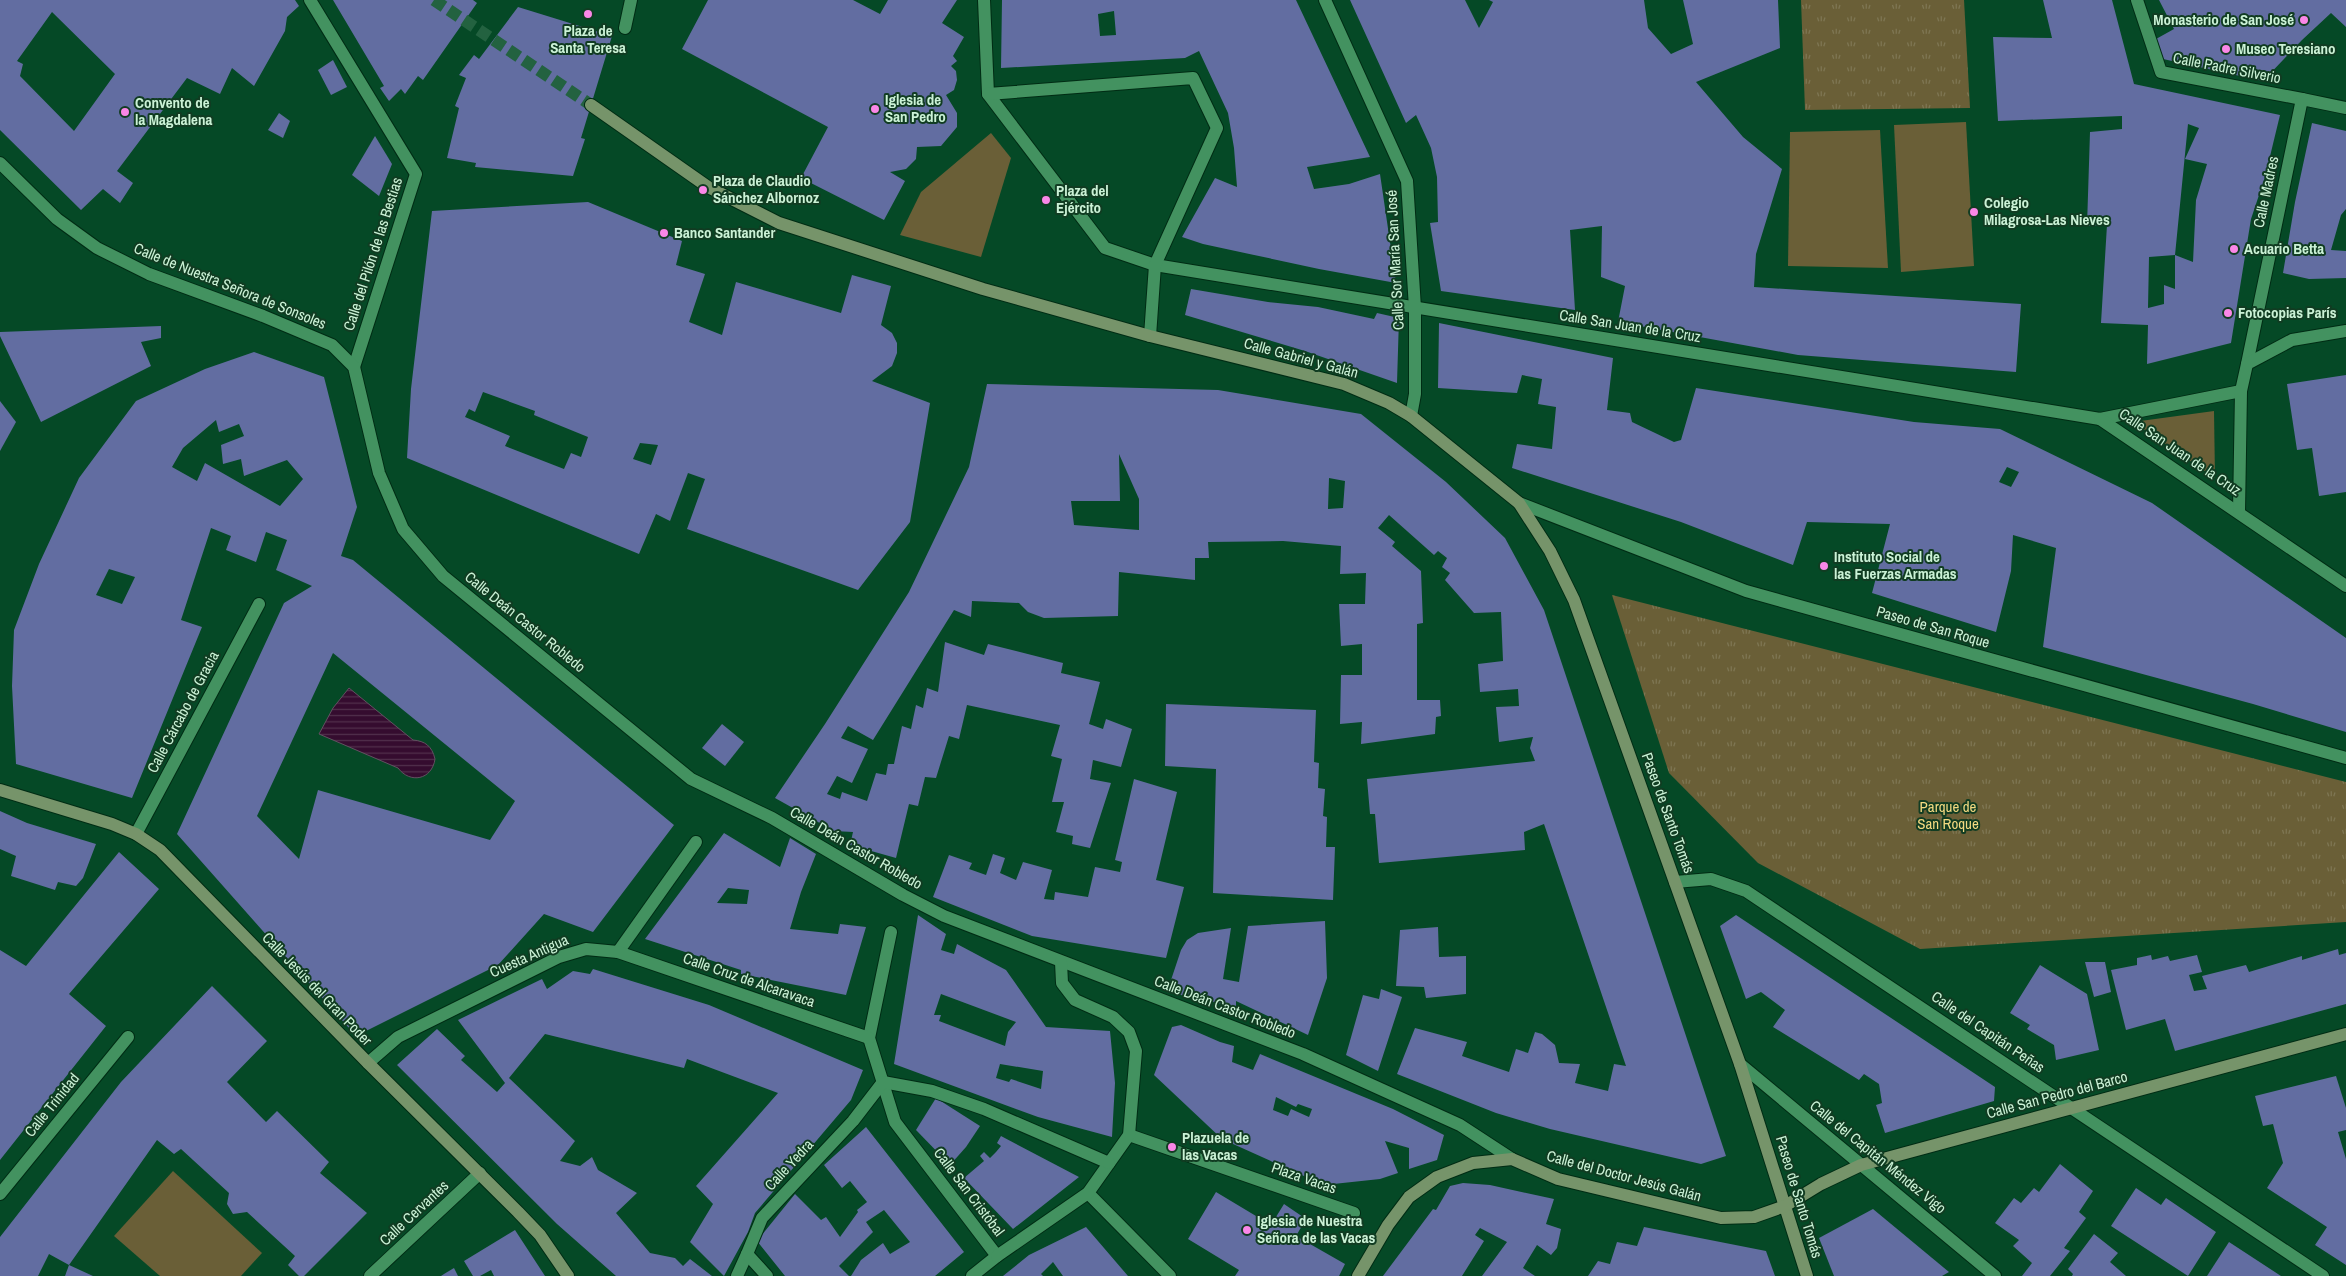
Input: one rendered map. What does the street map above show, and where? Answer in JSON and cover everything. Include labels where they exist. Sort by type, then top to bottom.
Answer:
[{"type":"street","name":"Calle del Pilón de las Bestias","points":[[310,0],[416,174],[354,367]]},
{"type":"street","points":[[625,28],[631,0]]},
{"type":"street","points":[[984,0],[988,94],[1105,248],[1155,266]]},
{"type":"street","name":"Calle Sor María San José","points":[[1325,0],[1407,181],[1415,308],[1415,394],[1411,416]]},
{"type":"street","name":"Calle Padre Silverio","points":[[2137,0],[2161,72],[2302,99]]},
{"type":"street","points":[[591,105],[708,187],[779,223],[982,289],[1150,336],[1155,266],[1217,128],[1193,78],[988,94]]},
{"type":"street","points":[[2302,99],[2346,108]]},
{"type":"street","name":"Calle Madres","points":[[2247,364],[2302,99]]},
{"type":"street","name":"Calle de Nuestra Señora de Sonsoles","points":[[0,163],[57,219],[97,248],[149,274],[295,328],[332,345],[354,367]]},
{"type":"street","name":"Calle San Juan de la Cruz","points":[[1155,266],[2030,406],[2100,419],[2241,391]]},
{"type":"street","points":[[2247,364],[2292,340],[2346,332]]},
{"type":"street","name":"Calle Gabriel y Galán","points":[[1150,336],[1344,384],[1389,403],[1411,416]]},
{"type":"street","name":"Calle San Juan de la Cruz","points":[[2239,512],[2241,391],[2247,364]]},
{"type":"street","name":"Calle Deán Castor Robledo","points":[[354,367],[379,473],[403,529],[443,576],[691,779],[772,818],[903,895],[944,916],[1303,1054],[1371,1083],[1460,1125],[1512,1160]]},
{"type":"street","name":"Paseo de Santo Tomás","points":[[1411,416],[1519,503],[1550,550],[1574,600],[1740,1064],[1807,1276]]},
{"type":"street","name":"Calle San Juan de la Cruz","points":[[2100,419],[2239,512]]},
{"type":"street","name":"Paseo de San Roque","points":[[1519,503],[1746,591],[2346,758]]},
{"type":"street","points":[[2239,512],[2346,586]]},
{"type":"street","name":"Calle Cárcabo de Gracia","points":[[136,834],[259,604]]},
{"type":"street","name":"Calle Jesús del Gran Poder","points":[[0,790],[112,824],[136,834],[160,850],[368,1063],[540,1235],[568,1276]]},
{"type":"street","points":[[618,952],[696,842]]},
{"type":"street","name":"Calle del Capitán Peñas","points":[[1675,882],[1711,879],[1746,891],[2323,1276]]},
{"type":"street","points":[[891,932],[869,1038],[883,1082],[932,1091],[966,1103],[1110,1163]]},
{"type":"street","name":"Cuesta Antigua","points":[[368,1063],[398,1037],[558,957],[586,949],[618,952]]},
{"type":"street","name":"Calle Cruz de Alcaravaca","points":[[618,952],[869,1038]]},
{"type":"street","points":[[997,1256],[1088,1192],[1129,1135],[1136,1051],[1129,1032],[1113,1017],[1075,1000],[1062,983],[1061,962]]},
{"type":"street","name":"Calle San Pedro del Barco","points":[[1785,1206],[1821,1184],[1861,1165],[2346,1034]]},
{"type":"street","name":"Calle Trinidad","points":[[0,1194],[128,1037]]},
{"type":"street","name":"Calle del Capitán Méndez Vigo","points":[[1740,1064],[1923,1214],[1995,1276]]},
{"type":"street","name":"Calle San Cristóbal","points":[[883,1082],[895,1122],[997,1256],[972,1276]]},
{"type":"street","name":"Calle Yedra","points":[[737,1276],[762,1218],[853,1121],[883,1082]]},
{"type":"street","name":"Plaza Vacas","points":[[1129,1135],[1354,1213]]},
{"type":"street","name":"Calle del Doctor Jesús Galán","points":[[1358,1276],[1388,1225],[1409,1197],[1437,1177],[1473,1163],[1512,1160],[1558,1178],[1721,1218],[1754,1217],[1785,1206]]},
{"type":"street","name":"Calle Cervantes","points":[[370,1276],[480,1173]]},
{"type":"street","points":[[1088,1192],[1170,1276]]},
{"type":"street","points":[[747,1254],[767,1276]]},
{"type":"green space","points":[[1801,0],[1964,0],[1970,108],[1805,110]]},
{"type":"green space","points":[[1966,122],[1974,266],[1901,272],[1894,125]]},
{"type":"green space","points":[[1880,130],[1888,268],[1788,266],[1790,132]]},
{"type":"green space","points":[[991,133],[1011,158],[981,257],[900,235],[921,192]]},
{"type":"green space","points":[[2214,411],[2215,478],[2133,422]]},
{"type":"green space","name":"Parque de San Roque","points":[[1612,595],[2346,782],[2346,922],[1920,949],[1758,863],[1669,773]]},
{"type":"green space","points":[[173,1171],[262,1253],[241,1276],[160,1276],[114,1236]]},
{"type":"shaded area","points":[[349,688],[413,740],[424,743],[430,748],[435,759],[430,772],[420,777],[408,776],[398,768],[319,734],[333,708]]},
{"type":"building","name":"Convento de la Magdalena","points":[[0,0],[295,0],[299,6],[287,17],[285,31],[254,86],[232,68],[220,94],[187,78],[117,171],[133,183],[120,203],[103,189],[81,210],[0,130]],"holes":[[[52,12],[115,74],[74,131],[20,76],[23,64],[17,61]]]},
{"type":"building","points":[[333,0],[473,0],[477,3],[423,80],[418,76],[405,94],[401,89],[389,101],[380,88],[384,86]]},
{"type":"building","name":"Iglesia de San Pedro","points":[[708,0],[853,0],[880,14],[888,0],[957,0],[942,23],[964,37],[953,56],[957,61],[951,66],[956,71],[957,80],[954,90],[946,95],[957,113],[957,127],[941,146],[917,147],[916,159],[906,169],[890,172],[905,181],[884,220],[801,178],[828,127],[682,49]]},
{"type":"building","points":[[1002,0],[1296,0],[1370,157],[1307,167],[1314,189],[1349,184],[1380,174],[1396,283],[1319,269],[1203,244],[1182,237],[1215,178],[1237,187],[1234,148],[1228,113],[1199,51],[1185,58],[1001,68]],"holes":[[[1114,11],[1116,35],[1100,36],[1098,14]]]},
{"type":"building","points":[[1350,0],[1465,0],[1479,28],[1493,2],[1489,0],[1644,0],[1648,28],[1671,54],[1693,44],[1683,0],[1778,0],[1780,48],[1696,82],[1743,137],[1782,169],[1756,254],[1754,287],[2021,304],[2016,372],[1798,355],[1618,322],[1625,286],[1601,277],[1602,226],[1570,230],[1575,310],[1441,291],[1430,223],[1438,222],[1437,177],[1431,148],[1416,115],[1406,123]]},
{"type":"building","points":[[2043,0],[2112,0],[2134,84],[2280,115],[2265,177],[2251,219],[2231,343],[2147,364],[2148,325],[2101,323],[2107,225],[2087,226],[2090,132],[2122,129],[2122,116],[1998,121],[1993,37],[2052,38]],"holes":[[[2188,124],[2199,128],[2185,159],[2207,164],[2196,200],[2193,262],[2175,255]],[[2175,255],[2175,289],[2164,285],[2164,304],[2148,308],[2149,257]]]},
{"type":"building","name":"Museo Teresiano","points":[[2159,0],[2346,0],[2346,27],[2331,13],[2263,81],[2163,59],[2156,39],[2174,29]]},
{"type":"building","points":[[518,7],[612,36],[581,138],[585,139],[573,176],[475,167],[476,163],[447,158],[459,108],[455,106],[466,78],[459,75],[474,55],[479,59]]},
{"type":"building","points":[[333,60],[347,87],[331,95],[318,70]]},
{"type":"building","points":[[279,113],[290,121],[283,138],[268,130]]},
{"type":"building","points":[[2312,123],[2346,131],[2346,209],[2341,215],[2331,250],[2346,251],[2346,278],[2309,279],[2283,273],[2295,202]]},
{"type":"building","points":[[375,136],[392,164],[379,196],[352,175]]},
{"type":"building","points":[[588,202],[682,241],[676,265],[705,274],[689,322],[722,335],[736,282],[841,313],[852,275],[891,286],[881,325],[892,333],[897,343],[897,353],[892,366],[872,381],[930,403],[910,522],[858,590],[687,529],[705,479],[688,473],[670,521],[656,514],[639,554],[407,458],[411,389],[432,211]],"holes":[[[483,392],[535,411],[534,415],[588,437],[581,457],[571,453],[564,469],[505,446],[510,436],[465,417],[469,409],[475,412]],[[640,443],[658,445],[651,465],[633,459]]]},
{"type":"building","points":[[1191,289],[1268,302],[1318,307],[1374,319],[1377,313],[1399,318],[1397,383],[1305,351],[1185,315]]},
{"type":"building","points":[[1439,323],[1613,358],[1607,410],[1630,413],[1632,422],[1674,442],[1681,440],[1696,388],[1914,422],[2000,429],[2152,503],[2346,638],[2346,732],[2253,704],[2043,647],[2056,548],[2013,535],[2011,571],[1996,632],[1872,593],[1890,524],[1807,522],[1793,565],[1681,522],[1512,468],[1517,444],[1552,449],[1556,407],[1538,404],[1542,379],[1522,375],[1517,393],[1438,388]],"holes":[[[2007,467],[2019,472],[2011,487],[1999,482]]]},
{"type":"building","points":[[161,326],[161,338],[141,342],[151,366],[41,422],[0,336],[0,332]]},
{"type":"building","points":[[254,352],[324,377],[357,507],[341,556],[353,560],[674,825],[593,932],[544,914],[498,965],[356,1036],[177,834],[284,603],[312,586],[276,570],[287,540],[266,532],[256,562],[226,550],[231,536],[211,528],[181,620],[202,627],[132,798],[16,764],[12,686],[14,630],[39,564],[79,478],[136,401],[205,369]],"holes":[[[216,420],[219,432],[239,424],[244,436],[221,445],[223,464],[241,459],[244,476],[287,460],[303,479],[280,506],[205,463],[197,481],[172,467],[183,448]],[[109,569],[135,577],[122,604],[96,595]],[[333,653],[515,801],[490,840],[318,790],[299,859],[257,816]]]},
{"type":"building","points":[[2346,375],[2346,492],[2319,496],[2312,448],[2297,450],[2287,384]]},
{"type":"building","points":[[987,384],[1218,390],[1361,414],[1446,482],[1505,538],[1544,610],[1726,1156],[1701,1164],[1550,1129],[1496,1113],[1397,1074],[1415,1028],[1467,1042],[1462,1056],[1509,1072],[1516,1049],[1528,1053],[1535,1032],[1542,1034],[1555,1045],[1559,1063],[1580,1064],[1575,1083],[1608,1091],[1614,1064],[1626,1066],[1544,824],[1524,832],[1525,850],[1379,863],[1375,814],[1370,814],[1367,779],[1535,761],[1530,748],[1533,737],[1499,742],[1496,707],[1519,706],[1518,689],[1480,692],[1478,664],[1503,661],[1501,612],[1474,613],[1445,580],[1450,573],[1442,567],[1447,558],[1438,551],[1434,555],[1389,515],[1378,528],[1395,542],[1392,546],[1421,571],[1423,623],[1417,624],[1417,700],[1440,700],[1441,716],[1436,717],[1435,734],[1361,744],[1362,722],[1340,724],[1341,675],[1362,675],[1362,644],[1341,646],[1339,604],[1365,604],[1366,573],[1340,574],[1341,546],[1283,541],[1208,542],[1209,558],[1195,558],[1195,580],[1119,572],[1118,616],[1044,618],[1028,612],[1019,603],[972,601],[971,617],[954,610],[873,740],[848,726],[841,738],[868,749],[852,783],[837,776],[827,794],[840,799],[842,792],[867,801],[876,773],[886,775],[888,764],[894,764],[902,726],[911,729],[916,705],[923,708],[927,688],[938,692],[945,642],[984,655],[988,644],[1063,663],[1061,673],[1100,682],[1089,724],[1103,729],[1106,719],[1132,729],[1121,767],[1093,760],[1090,779],[1111,783],[1090,848],[1072,844],[1073,836],[1056,832],[1064,802],[1052,802],[1062,759],[1051,756],[1060,725],[967,705],[959,739],[949,736],[936,778],[925,777],[918,806],[909,804],[896,858],[850,845],[853,832],[834,831],[775,798],[825,724],[909,592],[969,467]],"holes":[[[1119,454],[1139,499],[1139,530],[1074,525],[1071,501],[1120,501]],[[1329,478],[1345,481],[1343,508],[1328,509]]]},
{"type":"building","points":[[0,401],[16,422],[0,451]]},
{"type":"building","points":[[1166,704],[1316,710],[1314,762],[1319,763],[1318,788],[1325,789],[1323,816],[1327,817],[1326,847],[1335,847],[1333,900],[1213,893],[1216,769],[1165,766]]},
{"type":"building","points":[[722,724],[744,742],[725,766],[702,748]]},
{"type":"building","points":[[1134,779],[1177,792],[1156,880],[1184,887],[1166,958],[1032,936],[933,897],[949,855],[972,863],[969,869],[986,875],[993,854],[1005,858],[1000,873],[1016,880],[1023,862],[1052,870],[1044,899],[1054,900],[1055,892],[1088,897],[1095,867],[1120,872],[1122,862],[1115,860]]},
{"type":"building","points":[[0,811],[27,823],[96,844],[83,878],[76,886],[58,882],[55,890],[11,876],[16,856],[0,849]]},
{"type":"building","points":[[724,833],[780,867],[790,838],[816,854],[801,892],[790,929],[838,934],[840,924],[866,927],[846,995],[741,974],[741,970],[645,939]],"holes":[[[728,888],[749,890],[747,904],[717,903]]]},
{"type":"building","points":[[119,852],[159,889],[69,994],[106,1026],[0,1160],[0,950],[26,966]]},
{"type":"building","points":[[918,915],[946,934],[941,950],[954,954],[957,944],[1006,970],[1046,1027],[1110,1031],[1115,1083],[1112,1137],[1038,1117],[894,1064]],"holes":[[[941,994],[1016,1022],[1008,1032],[1005,1046],[939,1021],[941,1015],[934,1015]],[[1000,1064],[1043,1071],[1041,1089],[1011,1079],[1009,1082],[996,1078]]]},
{"type":"building","points":[[1736,915],[1995,1087],[1994,1101],[1885,1133],[1876,1105],[1882,1103],[1879,1084],[1864,1074],[1859,1080],[1773,1027],[1785,1010],[1761,992],[1746,999],[1720,926]]},
{"type":"building","points":[[1325,921],[1327,978],[1308,1035],[1236,1001],[1236,1007],[1167,992],[1181,950],[1187,940],[1198,933],[1231,928],[1223,979],[1239,982],[1248,926]]},
{"type":"building","points":[[1438,927],[1439,957],[1466,956],[1466,994],[1426,998],[1424,987],[1396,986],[1400,930]]},
{"type":"building","points":[[2338,949],[2339,955],[2346,953],[2346,1004],[2175,1051],[2165,1019],[2126,1030],[2111,970],[2137,965],[2137,958],[2151,955],[2152,960],[2168,956],[2170,961],[2197,955],[2202,972],[2189,975],[2194,991],[2207,989],[2202,976],[2246,965],[2249,972],[2302,956],[2302,960]]},
{"type":"building","points":[[2085,962],[2105,962],[2111,992],[2094,997]]},
{"type":"building","points":[[2040,965],[2087,994],[2099,1050],[2056,1060],[2054,1045],[2027,1029],[2030,1025],[2010,1013]]},
{"type":"building","points":[[593,969],[709,1005],[863,1070],[851,1100],[755,1213],[748,1232],[724,1276],[690,1242],[713,1204],[696,1186],[778,1093],[687,1059],[684,1068],[545,1034],[509,1078],[575,1141],[560,1161],[580,1166],[592,1157],[598,1170],[637,1193],[616,1213],[650,1253],[675,1258],[683,1266],[690,1259],[712,1276],[616,1276],[557,1224],[397,1065],[437,1029],[465,1056],[461,1060],[497,1092],[505,1083],[458,1020],[542,979],[547,989],[573,971],[590,974]]},
{"type":"building","points":[[212,986],[267,1041],[227,1082],[266,1122],[277,1111],[329,1162],[320,1173],[367,1213],[304,1276],[299,1276],[288,1265],[295,1256],[247,1212],[233,1214],[227,1204],[229,1193],[181,1149],[174,1154],[157,1140],[69,1265],[49,1254],[38,1276],[0,1276],[0,1237],[121,1082]]},
{"type":"building","points":[[1381,989],[1402,997],[1378,1071],[1346,1055],[1363,995],[1379,999]]},
{"type":"building","points":[[1181,1025],[1234,1046],[1232,1062],[1253,1070],[1260,1054],[1393,1109],[1444,1135],[1437,1160],[1409,1169],[1409,1148],[1385,1141],[1398,1173],[1380,1179],[1324,1185],[1222,1139],[1154,1075],[1172,1027]],"holes":[[[1276,1097],[1296,1107],[1298,1104],[1312,1109],[1309,1117],[1291,1109],[1288,1116],[1273,1110]]]},
{"type":"building","points":[[2336,1076],[2346,1108],[2346,1130],[2338,1132],[2346,1159],[2346,1265],[2315,1245],[2327,1227],[2267,1188],[2283,1163],[2273,1124],[2263,1126],[2255,1096]]},
{"type":"building","points":[[936,1098],[980,1126],[966,1147],[950,1165],[916,1130]]},
{"type":"building","points":[[866,1127],[964,1252],[935,1276],[851,1276],[861,1260],[883,1243],[890,1254],[910,1242],[884,1210],[866,1222],[873,1232],[839,1266],[849,1276],[785,1276],[757,1241],[795,1194],[821,1220],[826,1217],[840,1237],[858,1212],[857,1210],[867,1202],[850,1181],[842,1188],[824,1165]]},
{"type":"building","points":[[1001,1136],[1079,1177],[1013,1229],[964,1178],[984,1161],[980,1156],[984,1152],[990,1158],[996,1152],[1001,1146],[997,1143]]},
{"type":"building","points":[[2060,1164],[2093,1191],[2079,1212],[2086,1218],[2064,1248],[2070,1251],[2050,1276],[2022,1276],[2032,1263],[2013,1246],[2019,1240],[1995,1223],[2014,1198],[2021,1203],[2034,1188],[2039,1192]]},
{"type":"building","points":[[1463,1183],[1490,1185],[1554,1199],[1546,1224],[1561,1229],[1557,1248],[1551,1255],[1537,1245],[1523,1268],[1535,1276],[1482,1276],[1507,1242],[1480,1228],[1475,1235],[1484,1241],[1462,1276],[1383,1276],[1433,1209],[1436,1210],[1450,1186]]},
{"type":"building","points":[[2136,1188],[2161,1205],[2166,1198],[2216,1232],[2188,1276],[2111,1226]]},
{"type":"building","name":"Iglesia de Nuestra Señora de las Vacas","points":[[1216,1192],[1271,1225],[1284,1204],[1306,1219],[1296,1236],[1345,1264],[1339,1276],[1235,1276],[1239,1270],[1188,1239]]},
{"type":"building","points":[[1873,1209],[1949,1272],[1942,1276],[1834,1276],[1819,1238]]},
{"type":"building","points":[[1086,1227],[1128,1276],[1063,1276],[1053,1262],[1041,1274],[1043,1276],[1003,1276],[1029,1255]]},
{"type":"building","points":[[1644,1227],[1766,1251],[1775,1276],[1588,1276],[1598,1261],[1610,1264],[1617,1242],[1637,1246]]},
{"type":"building","points":[[515,1230],[545,1276],[494,1276],[491,1270],[480,1276],[473,1276],[464,1261]]},
{"type":"building","points":[[2094,1234],[2118,1253],[2110,1262],[2126,1276],[2072,1276],[2073,1274],[2068,1269]]},
{"type":"building","points":[[2229,1242],[2281,1276],[2207,1276]]},
{"type":"building","points":[[69,1265],[93,1276],[65,1276]]},
{"type":"building","points":[[454,1268],[458,1276],[441,1276],[444,1274]]},
{"type":"tunnel","points":[[434,0],[591,105]]},
{"type":"place","name":"Plaza de Santa Teresa","points":[[588,14]]},
{"type":"place","name":"Monasterio de San José","points":[[2304,20]]},
{"type":"place","name":"Museo Teresiano","points":[[2226,49]]},
{"type":"place","name":"Iglesia de San Pedro","points":[[875,109]]},
{"type":"place","name":"Convento de la Magdalena","points":[[125,112]]},
{"type":"place","name":"Plaza de Claudio Sánchez Albornoz","points":[[703,190]]},
{"type":"place","name":"Plaza del Ejército","points":[[1046,200]]},
{"type":"place","name":"Colegio Milagrosa-Las Nieves","points":[[1974,212]]},
{"type":"place","name":"Banco Santander","points":[[664,233]]},
{"type":"place","name":"Acuario Betta","points":[[2234,249]]},
{"type":"place","name":"Fotocopias París","points":[[2228,313]]},
{"type":"place","name":"Instituto Social de las Fuerzas Armadas","points":[[1824,566]]},
{"type":"place","name":"Plazuela de las Vacas","points":[[1172,1147]]},
{"type":"place","name":"Iglesia de Nuestra Señora de las Vacas","points":[[1247,1230]]}]
